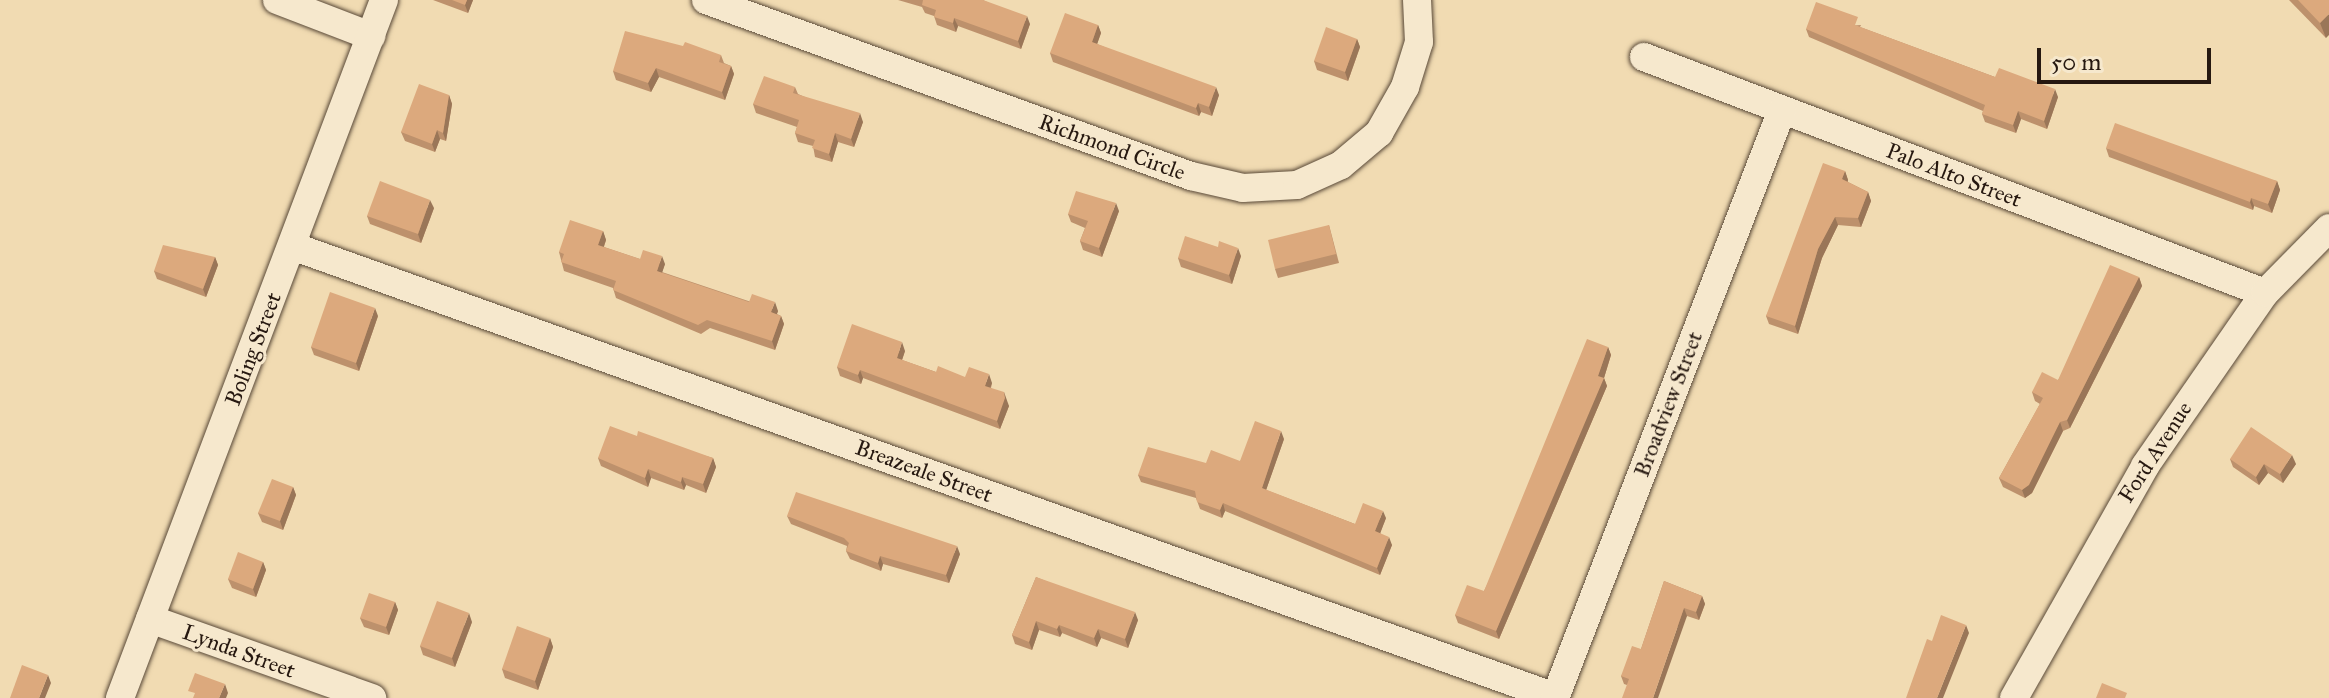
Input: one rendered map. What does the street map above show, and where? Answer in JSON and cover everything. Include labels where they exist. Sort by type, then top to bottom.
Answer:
[{"type":"street","points":[[277,0],[371,36]]},
{"type":"street","name":"Boling Street","points":[[120,698],[384,0]]},
{"type":"street","name":"Richmond Circle","points":[[706,0],[1191,176],[1243,188],[1297,185],[1341,165],[1379,133],[1405,87],[1419,42],[1417,0]]},
{"type":"street","name":"Palo Alto Street","points":[[1644,57],[2265,293]]},
{"type":"street","name":"Broadview Street","points":[[1555,698],[1782,110]]},
{"type":"street","name":"Ford Avenue","points":[[2014,698],[2125,497],[2265,293],[2329,228]]},
{"type":"street","name":"Breazeale Street","points":[[292,246],[1555,698]]},
{"type":"street","name":"Lynda Street","points":[[150,619],[372,698]]},
{"type":"building","points":[[923,0],[983,0],[1027,16],[1018,41],[954,18],[953,23],[934,17],[936,10],[922,5]]},
{"type":"building","points":[[2298,0],[2329,0],[2329,14],[2320,23]]},
{"type":"building","points":[[1816,2],[1858,17],[1855,25],[1995,77],[1999,68],[2055,89],[2044,121],[2018,111],[2013,125],[1982,114],[1985,105],[1806,29]]},
{"type":"building","points":[[1065,13],[1098,25],[1092,42],[1216,87],[1209,107],[1198,103],[1196,108],[1050,53]]},
{"type":"building","points":[[1326,27],[1357,39],[1345,72],[1314,61]]},
{"type":"building","points":[[625,31],[683,46],[685,42],[721,55],[719,62],[731,66],[722,92],[656,68],[648,83],[613,71]]},
{"type":"building","points":[[764,76],[795,87],[793,93],[860,113],[851,139],[835,133],[829,154],[812,148],[815,140],[795,133],[799,120],[753,104]]},
{"type":"building","points":[[419,84],[449,95],[443,133],[437,130],[432,144],[401,132]]},
{"type":"building","points":[[2115,123],[2277,181],[2268,204],[2251,198],[2250,202],[2106,148]]},
{"type":"building","points":[[1823,163],[1845,171],[1842,179],[1868,192],[1858,218],[1835,217],[1818,249],[1795,326],[1766,316]]},
{"type":"building","points":[[380,181],[430,200],[418,234],[367,216]]},
{"type":"building","points":[[1076,191],[1116,203],[1099,248],[1080,241],[1088,221],[1068,214]]},
{"type":"building","points":[[570,220],[603,231],[598,245],[640,259],[643,250],[662,256],[657,271],[749,302],[752,294],[775,302],[771,312],[781,316],[772,341],[707,320],[698,325],[613,290],[616,281],[561,262],[564,254],[559,252]]},
{"type":"building","points":[[1329,225],[1336,254],[1275,269],[1268,240]]},
{"type":"building","points":[[1185,236],[1218,247],[1219,241],[1238,248],[1229,275],[1178,258]]},
{"type":"building","points":[[163,245],[215,257],[203,289],[154,271]]},
{"type":"building","points":[[2110,265],[2139,277],[2067,420],[2060,422],[2029,485],[2022,490],[1999,478],[2043,398],[2032,392],[2042,372],[2058,380]]},
{"type":"building","points":[[330,292],[375,308],[356,363],[311,347]]},
{"type":"building","points":[[852,324],[902,342],[897,358],[936,372],[938,366],[965,377],[969,367],[989,374],[985,386],[1004,392],[997,421],[860,370],[858,375],[837,367]]},
{"type":"building","points":[[1587,339],[1608,347],[1598,376],[1604,378],[1496,631],[1455,615],[1467,585],[1484,591]]},
{"type":"building","points":[[1255,421],[1281,431],[1262,488],[1355,524],[1363,503],[1383,511],[1375,531],[1389,537],[1377,568],[1223,503],[1220,510],[1197,502],[1195,491],[1138,475],[1148,447],[1206,463],[1211,450],[1240,461]]},
{"type":"building","points":[[610,426],[637,436],[638,431],[713,458],[703,484],[682,477],[681,482],[648,469],[645,478],[598,458]]},
{"type":"building","points":[[2251,427],[2292,455],[2280,474],[2264,464],[2256,477],[2230,459]]},
{"type":"building","points":[[272,479],[293,487],[280,521],[258,513]]},
{"type":"building","points":[[796,492],[957,546],[946,575],[880,556],[878,563],[846,551],[849,543],[844,538],[787,516]]},
{"type":"building","points":[[238,552],[263,562],[253,589],[228,579]]},
{"type":"building","points":[[1036,577],[1135,612],[1125,639],[1098,629],[1094,638],[1059,625],[1057,629],[1036,621],[1029,642],[1012,635]]},
{"type":"building","points":[[1664,581],[1702,596],[1696,612],[1684,608],[1653,698],[1622,698],[1629,679],[1621,676],[1632,646],[1641,649]]},
{"type":"building","points":[[369,593],[395,602],[386,627],[360,618]]},
{"type":"building","points":[[437,601],[469,613],[452,658],[420,646]]},
{"type":"building","points":[[1941,615],[1966,625],[1937,698],[1906,698],[1927,639],[1932,641]]},
{"type":"building","points":[[517,626],[550,638],[535,681],[502,669]]},
{"type":"building","points":[[22,665],[48,675],[39,698],[10,698]]},
{"type":"building","points":[[195,673],[225,684],[219,698],[193,698],[195,693],[188,691]]},
{"type":"building","points":[[2102,683],[2127,693],[2125,698],[2096,698]]}]
